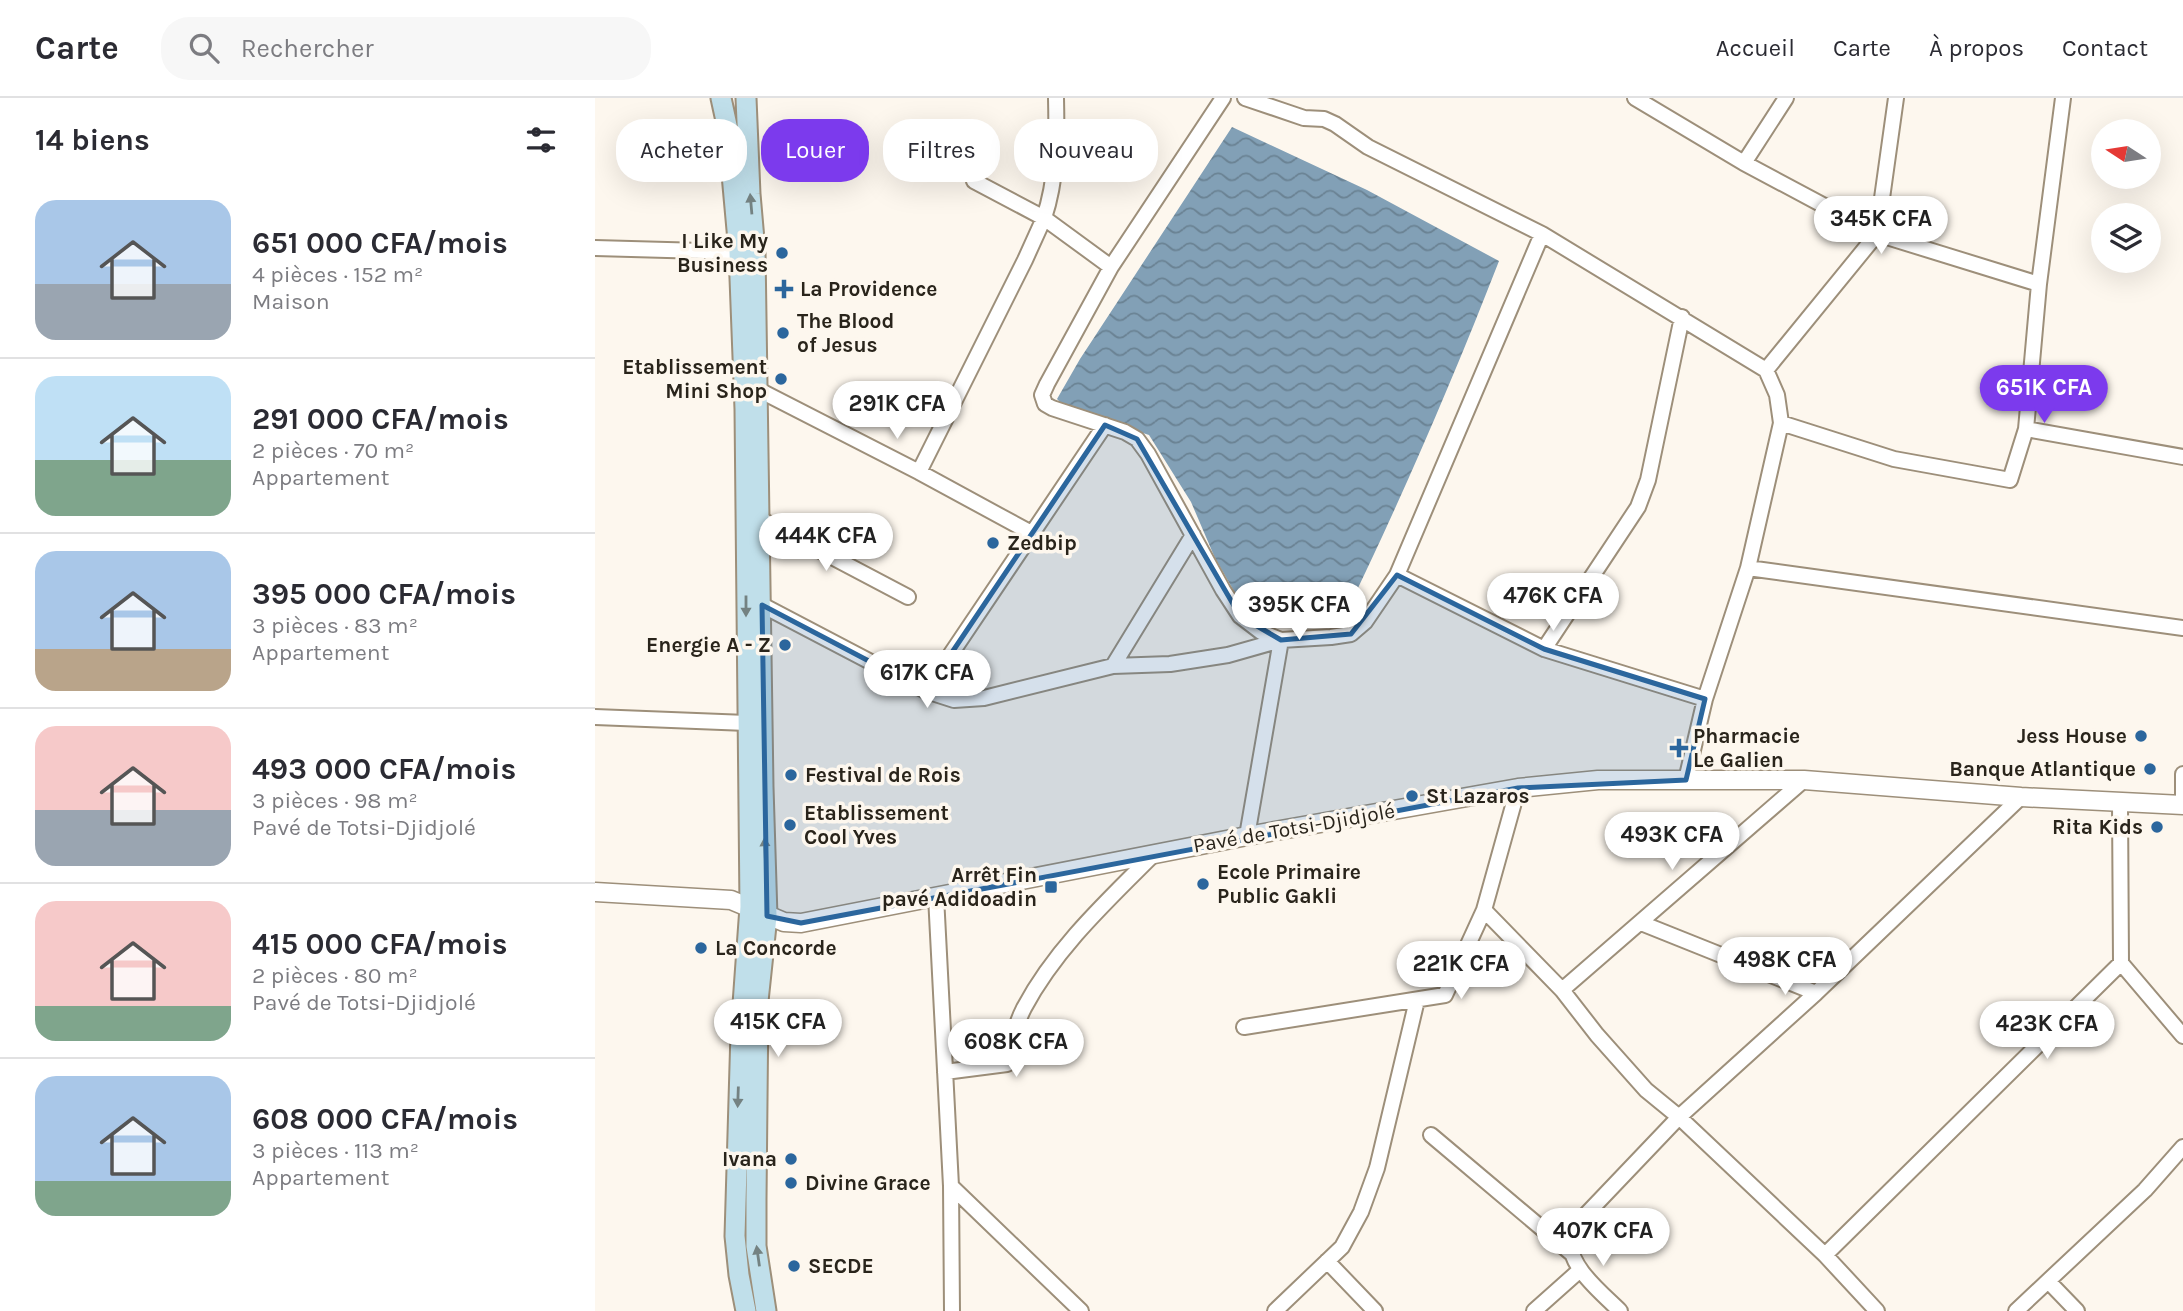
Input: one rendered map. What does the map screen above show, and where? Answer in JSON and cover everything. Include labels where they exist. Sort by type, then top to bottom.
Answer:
[{"type":"main road","points":[[721,98],[728,130],[760,519],[763,787],[758,912],[756,1246],[766,1311]]},
{"type":"main road","points":[[745,98],[755,251],[747,723],[758,912],[741,1032],[735,1236],[745,1311]]},
{"type":"street","points":[[919,472],[1044,218],[1054,173],[1056,98]]},
{"type":"street","points":[[1223,98],[1111,267],[1042,396],[1045,404],[1052,408],[1125,432],[1137,439],[1240,616],[1261,632],[1281,640]]},
{"type":"street","points":[[1245,98],[1304,118],[1329,121],[1368,146],[1542,234],[1766,370],[1777,395],[1781,423],[1748,568],[1706,699],[1686,780]]},
{"type":"street","points":[[1635,98],[1744,163],[1877,234],[2039,284]]},
{"type":"street","points":[[1744,163],[1786,98]]},
{"type":"street","points":[[1766,370],[1877,234],[1896,98]]},
{"type":"street","points":[[1781,423],[1894,459],[2010,480],[2026,429],[2039,284],[2063,98]]},
{"type":"street","points":[[976,182],[1044,218],[1111,267]]},
{"type":"street","points":[[762,605],[926,691],[954,700],[984,698],[1114,666],[1170,664],[1228,655],[1281,640],[1351,634],[1365,622],[1397,575],[1542,234]]},
{"type":"street","points":[[595,248],[739,252]]},
{"type":"street","points":[[1544,649],[1638,507],[1648,480],[1682,317]]},
{"type":"street","points":[[751,386],[1033,534]]},
{"type":"street","points":[[926,691],[1105,425]]},
{"type":"street","points":[[2026,429],[2183,457]]},
{"type":"street","points":[[760,519],[908,597]]},
{"type":"street","points":[[1114,666],[1193,535]]},
{"type":"street","points":[[1748,568],[2183,628]]},
{"type":"street","points":[[1397,575],[1544,649],[1706,699]]},
{"type":"street","points":[[1247,836],[1281,640]]},
{"type":"street","points":[[595,717],[747,723]]},
{"type":"street","points":[[2182,806],[2183,774]]},
{"type":"street","name":"Pavé de Totsi-Djidjolé","points":[[595,892],[731,900],[783,922],[801,923],[1247,836],[1517,788],[1598,780],[1804,780],[2182,806]]},
{"type":"street","points":[[1562,989],[1804,780]]},
{"type":"street","points":[[1244,1027],[1445,995],[1484,910],[1517,788]]},
{"type":"street","points":[[1571,1253],[1571,1238],[1577,1224],[1679,1117],[1816,993],[2021,797]]},
{"type":"street","points":[[2120,803],[2122,963],[2183,1035]]},
{"type":"street","points":[[945,1072],[1007,1063],[1013,1057],[1015,1030],[1024,1009],[1053,963],[1090,918],[1155,853]]},
{"type":"street","points":[[936,896],[951,1186],[951,1311]]},
{"type":"street","points":[[1484,910],[1562,989],[1597,1035],[1646,1090],[1679,1117],[1825,1255],[1877,1311]]},
{"type":"street","points":[[1641,923],[1816,993]]},
{"type":"street","points":[[1825,1255],[2122,963]]},
{"type":"street","points":[[1275,1311],[1342,1247],[1361,1212],[1373,1179],[1417,1000]]},
{"type":"street","points":[[1431,1135],[1571,1253],[1580,1270],[1620,1311]]},
{"type":"street","points":[[2016,1311],[2145,1190],[2183,1147]]},
{"type":"street","points":[[951,1186],[1081,1311]]},
{"type":"street","points":[[1327,1261],[1375,1311]]},
{"type":"street","points":[[1534,1311],[1580,1270]]},
{"type":"street","points":[[2048,1281],[2077,1311]]},
{"type":"highlighted area","points":[[1105,425],[1137,439],[1240,616],[1281,640],[1351,634],[1397,575],[1544,649],[1705,699],[1686,780],[1518,788],[801,923],[767,916],[762,605],[926,691]]},
{"type":"water","points":[[1232,127],[1367,190],[1499,261],[1425,442],[1343,619],[1298,627],[1260,620],[1235,593],[1215,558],[1191,502],[1149,435],[1066,408],[1057,399],[1080,359]]},
{"type":"place","name":"I Like My Business","points":[[782,253]]},
{"type":"place","name":"La Providence","points":[[784,289]]},
{"type":"place","name":"The Blood of Jesus","points":[[783,333]]},
{"type":"place","name":"Etablissement Mini Shop","points":[[781,379]]},
{"type":"place","name":"Zedbip","points":[[993,543]]},
{"type":"place","name":"Energie A - Z","points":[[785,645]]},
{"type":"place","name":"Jess House","points":[[2141,736]]},
{"type":"place","name":"Pharmacie Le Galien","points":[[1679,748]]},
{"type":"place","name":"Banque Atlantique","points":[[2150,769]]},
{"type":"place","name":"Festival de Rois","points":[[791,775]]},
{"type":"place","name":"St Lazaros","points":[[1412,796]]},
{"type":"place","name":"Etablissement Cool Yves","points":[[790,825]]},
{"type":"place","name":"Rita Kids","points":[[2157,827]]},
{"type":"place","name":"Ecole Primaire Public Gakli","points":[[1203,884]]},
{"type":"place","name":"Arrêt Fin pavé Adidoadin","points":[[1051,887]]},
{"type":"place","name":"La Concorde","points":[[701,948]]},
{"type":"place","name":"Ivana","points":[[791,1159]]},
{"type":"place","name":"Divine Grace","points":[[791,1183]]},
{"type":"place","name":"SECDE","points":[[794,1266]]}]
